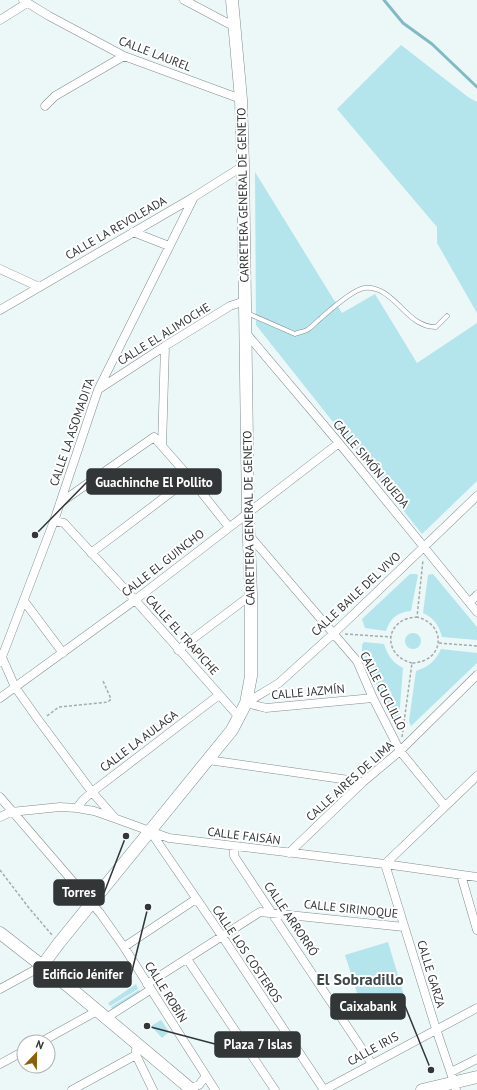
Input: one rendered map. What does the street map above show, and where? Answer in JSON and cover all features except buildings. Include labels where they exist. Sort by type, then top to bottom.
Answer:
[{"type":"main road","name":"CARRETERA GENERAL DE GENETO","points":[[42,966],[232,730],[240,718],[246,703],[251,676],[251,595],[248,513],[243,166],[241,99],[232,0]]},
{"type":"main road","points":[[0,933],[102,1014],[189,1089]]},
{"type":"main road","points":[[422,1090],[477,1077]]},
{"type":"street","points":[[184,0],[235,27]]},
{"type":"street","points":[[0,20],[25,1]]},
{"type":"street","name":"CALLE LAUREL","points":[[25,1],[49,16],[124,56],[241,99]]},
{"type":"street","points":[[46,106],[55,96],[124,56]]},
{"type":"street","name":"CALLE LA REVOLEADA","points":[[0,310],[194,197],[243,166]]},
{"type":"street","name":"CALLE LA ASOMADITA","points":[[1,658],[54,521],[98,390],[194,197]]},
{"type":"street","points":[[133,232],[169,246]]},
{"type":"street","points":[[0,269],[39,287]]},
{"type":"street","name":"CALLE EL ALIMOCHE","points":[[98,390],[230,306],[245,306]]},
{"type":"street","name":"CALLE SIMÓN RUEDA","points":[[246,333],[339,443],[477,612]]},
{"type":"street","points":[[162,446],[165,346]]},
{"type":"street","points":[[60,503],[154,437],[190,478],[229,527]]},
{"type":"street","name":"CALLE EL GUINCHO","points":[[0,698],[135,600],[339,443]]},
{"type":"street","points":[[91,553],[190,478]]},
{"type":"street","name":"CALLE BAILE DEL VIVO","points":[[246,703],[279,683],[426,549],[477,496]]},
{"type":"street","name":"CALLE EL TRAPICHE","points":[[54,521],[64,523],[240,718]]},
{"type":"street","name":"CALLE CUCLILLO","points":[[249,535],[334,632],[357,661],[373,698],[400,751],[445,806]]},
{"type":"street","points":[[178,650],[251,595]]},
{"type":"street","points":[[470,602],[477,595]]},
{"type":"street","points":[[24,601],[63,653]]},
{"type":"street","points":[[1,658],[15,687],[39,722],[92,792],[114,818]]},
{"type":"street","name":"CALLE AIRES DE LIMA","points":[[289,853],[363,782],[400,751],[477,675]]},
{"type":"street","name":"CALLE LA AULAGA","points":[[77,808],[92,792],[219,696]]},
{"type":"street","name":"CALLE JAZMÍN","points":[[246,703],[266,708],[373,698]]},
{"type":"street","points":[[208,760],[363,782]]},
{"type":"street","points":[[384,864],[477,776]]},
{"type":"street","points":[[0,797],[11,812],[0,817]]},
{"type":"street","name":"CALLE FAISÁN","points":[[11,812],[60,807],[77,808],[94,811],[169,838],[384,864],[477,877]]},
{"type":"street","name":"CALLE ROBÍN","points":[[11,812],[92,903],[124,947],[215,1090]]},
{"type":"street","name":"CALLE LOS COSTEROS","points":[[150,831],[222,936],[324,1090]]},
{"type":"street","name":"CALLE ARRORRÓ","points":[[234,847],[234,856],[372,1064]]},
{"type":"street","name":"CALLE GARZA","points":[[384,864],[454,1082]]},
{"type":"street","points":[[461,875],[477,930]]},
{"type":"street","points":[[124,947],[196,899]]},
{"type":"street","name":"CALLE SIRINOQUE","points":[[56,1035],[102,1014],[149,987],[187,959],[260,912],[404,927]]},
{"type":"street","points":[[187,959],[275,1090]]},
{"type":"street","points":[[0,989],[42,966]]},
{"type":"street","name":"CALLE IRIS","points":[[324,1090],[477,1008]]},
{"type":"street","points":[[135,1042],[136,1055],[153,1090]]},
{"type":"street","points":[[0,1064],[16,1055]]},
{"type":"street","points":[[72,1090],[136,1055]]},
{"type":"street","points":[[454,1082],[477,1059]]},
{"type":"street","points":[[189,1089],[199,1085],[206,1076]]},
{"type":"lane","points":[[245,306],[295,334],[307,330],[354,292],[364,288],[388,295],[419,323],[429,327],[436,327],[447,316]]},
{"type":"path","points":[[417,617],[422,561],[426,549]]},
{"type":"path","points":[[410,617],[417,617],[431,623],[438,636],[438,643],[432,656],[420,663],[412,663],[405,661],[394,652],[391,637],[397,624],[410,617]]},
{"type":"path","points":[[334,632],[391,637]]},
{"type":"path","points":[[438,643],[477,646]]},
{"type":"path","points":[[400,751],[412,663]]},
{"type":"path","points":[[39,722],[59,707],[108,702],[111,699],[103,681]]},
{"type":"path","points":[[0,870],[29,908],[59,943]]},
{"type":"shaded area","points":[[401,45],[468,97],[477,102],[477,313],[437,243],[437,227],[337,109]]},
{"type":"shaded area","points":[[255,172],[342,313],[375,294],[417,363],[477,323],[477,481],[422,534],[256,325]]},
{"type":"shaded area","points":[[410,574],[418,575],[411,611],[395,616],[386,631],[365,628],[362,619]]},
{"type":"shaded area","points":[[433,574],[477,627],[477,640],[442,637],[436,622],[423,613],[428,575]]},
{"type":"shaded area","points":[[413,633],[420,638],[421,641],[416,648],[413,649],[406,644],[405,641],[410,634]]},
{"type":"shaded area","points":[[364,642],[384,644],[391,658],[403,668],[399,719],[395,722],[362,655],[362,645]]},
{"type":"shaded area","points":[[441,649],[477,653],[477,663],[411,726],[409,721],[416,671],[432,663]]},
{"type":"shaded area","points":[[388,942],[406,1002],[364,1015],[345,955]]},
{"type":"shaded area","points":[[136,984],[138,989],[110,1006],[108,1003]]},
{"type":"shaded area","points":[[139,990],[141,994],[113,1011],[111,1007]]},
{"type":"shaded area","points":[[161,1020],[169,1032],[162,1038],[151,1026]]},
{"type":"waterway","points":[[384,0],[403,23],[432,44],[477,87]]},
{"type":"place","name":"Guachinche El Pollito","points":[[35,535]]},
{"type":"place","name":"Torres","points":[[126,836]]},
{"type":"place","name":"Edificio Jénifer","points":[[148,907]]},
{"type":"place","name":"Plaza 7 Islas","points":[[147,1026]]},
{"type":"place","name":"Caixabank","points":[[431,1070]]},
{"type":"district","name":"El Sobradillo","points":[[360,979]]}]
